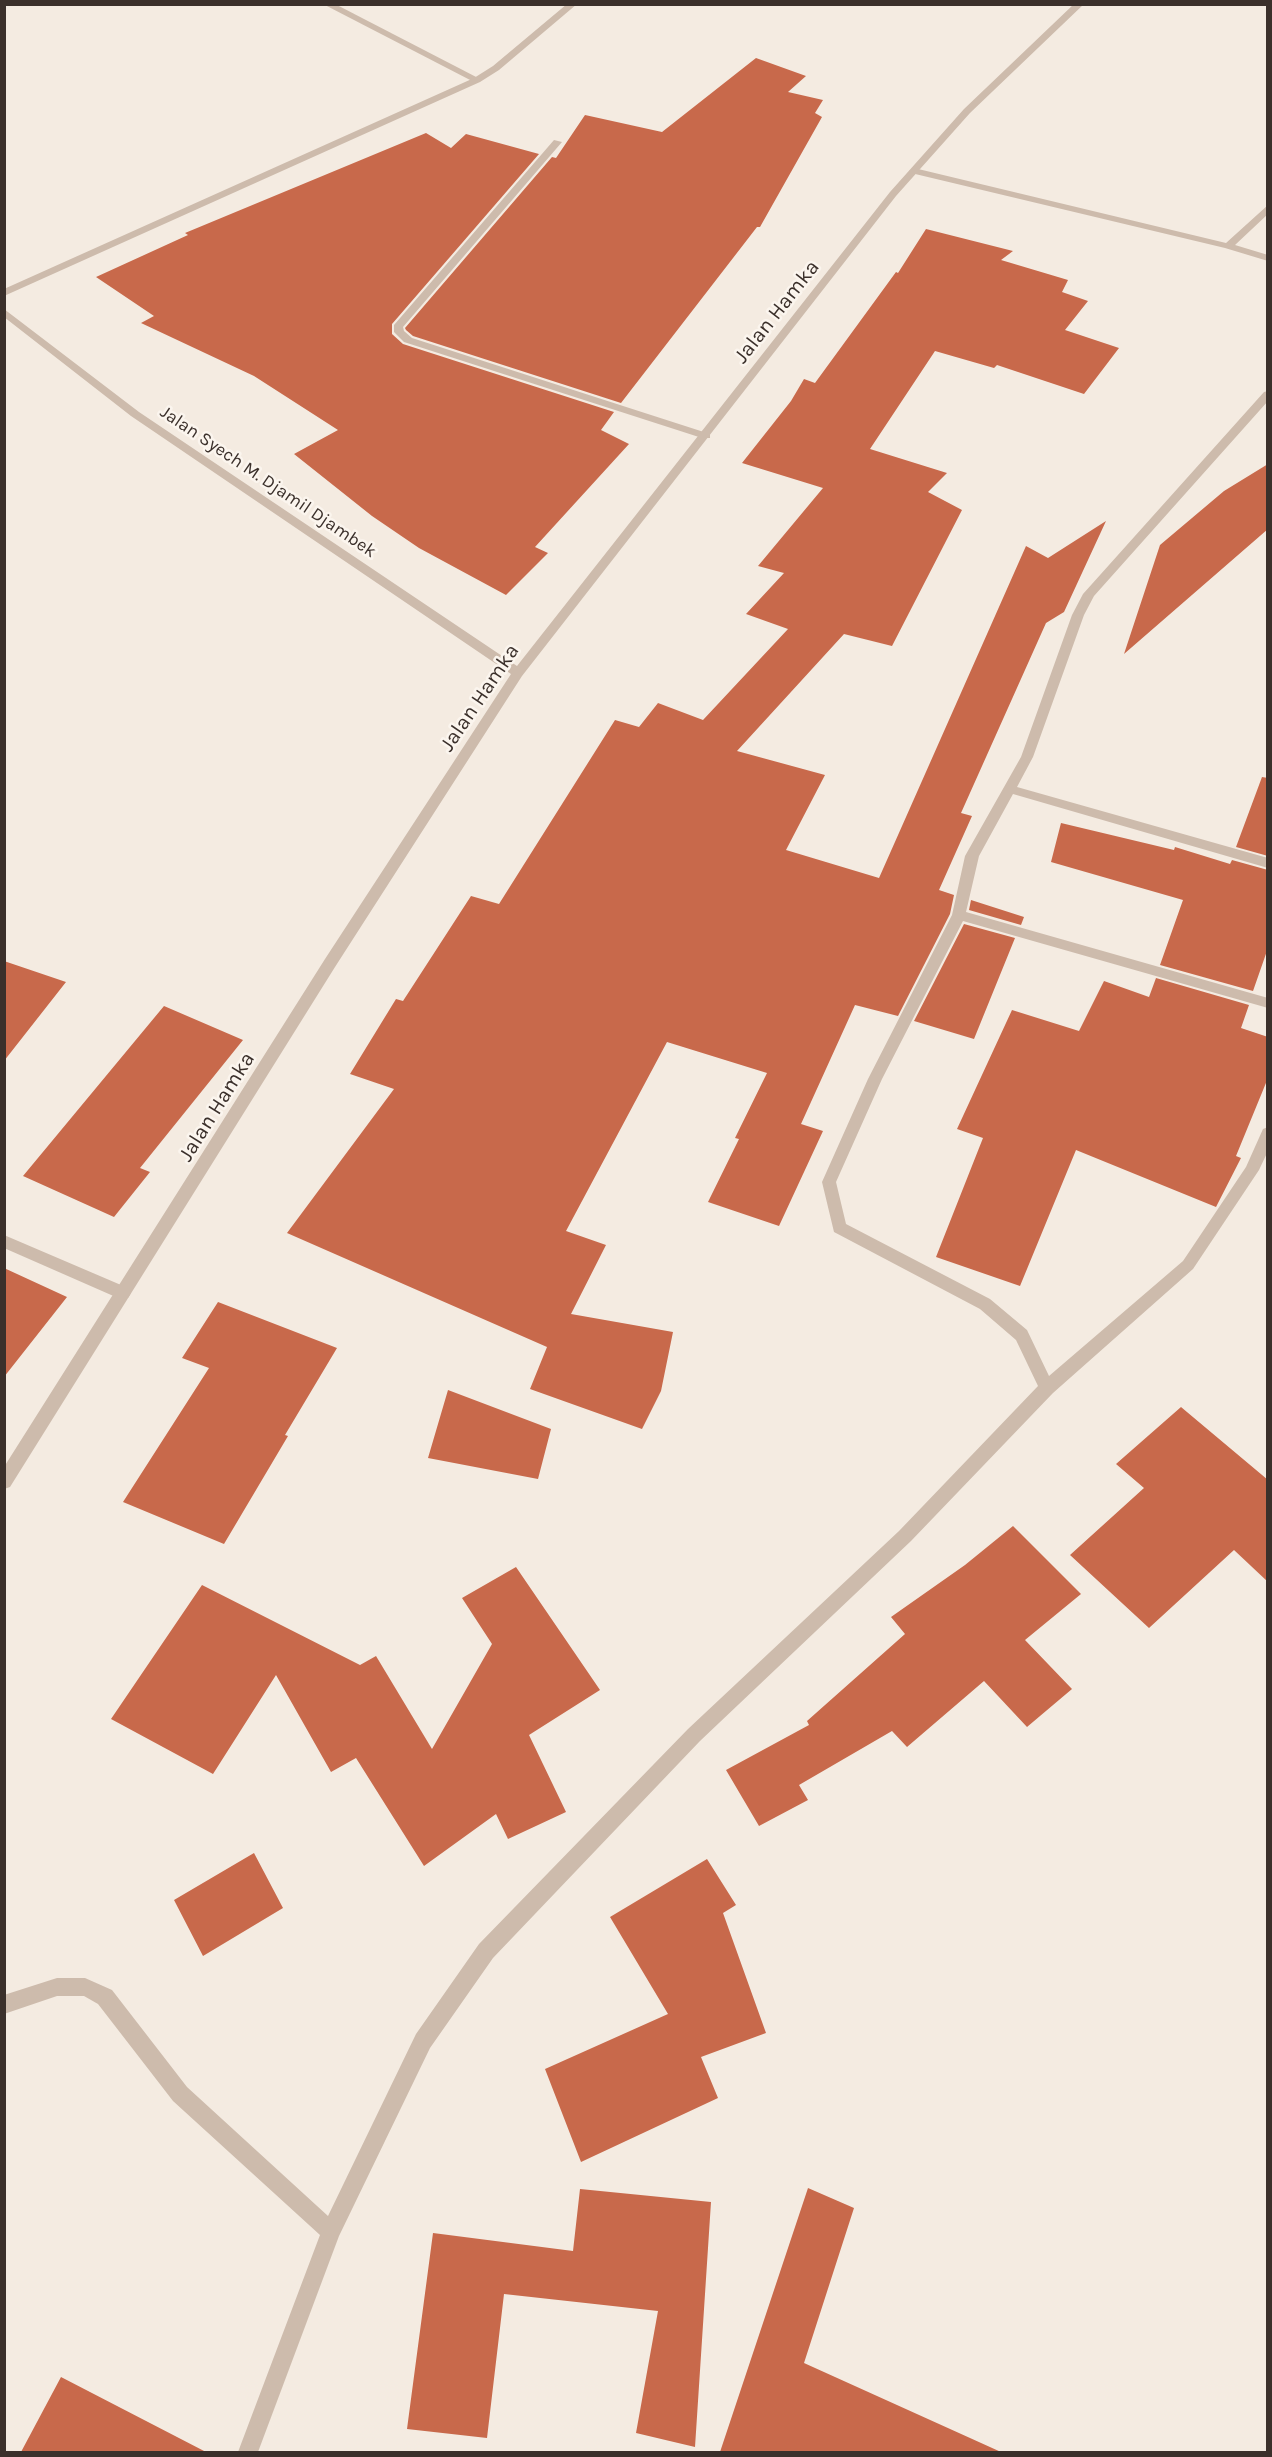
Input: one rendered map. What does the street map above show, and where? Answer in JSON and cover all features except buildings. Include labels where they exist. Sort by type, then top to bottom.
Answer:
[{"type":"street","points":[[327,4],[477,80]]},
{"type":"street","points":[[4,293],[477,80],[573,4]]},
{"type":"street","name":"Jalan Hamka","points":[[4,1482],[330,963],[518,673],[706,436],[893,194],[967,111],[1080,4]]},
{"type":"street","points":[[557,142],[398,327],[399,332],[408,340],[706,436]]},
{"type":"street","points":[[914,171],[1228,246],[1268,258]]},
{"type":"street","points":[[1228,246],[1268,208]]},
{"type":"street","name":"Jalan Syech M. Djamil Djambek","points":[[4,312],[135,414],[518,673]]},
{"type":"street","points":[[1047,1389],[1022,1335],[985,1304],[839,1228],[829,1182],[875,1079],[959,915],[972,856],[1027,757],[1078,615],[1089,594],[1268,394]]},
{"type":"street","points":[[1009,789],[1268,863]]},
{"type":"street","points":[[959,915],[1268,1003]]},
{"type":"street","points":[[248,2452],[331,2232],[423,2041],[486,1951],[694,1735],[905,1536],[1047,1389],[1188,1264],[1252,1170],[1268,1133]]},
{"type":"street","points":[[4,1241],[123,1293]]},
{"type":"street","points":[[4,2005],[57,1987],[85,1987],[105,1997],[180,2094],[331,2232]]}]
